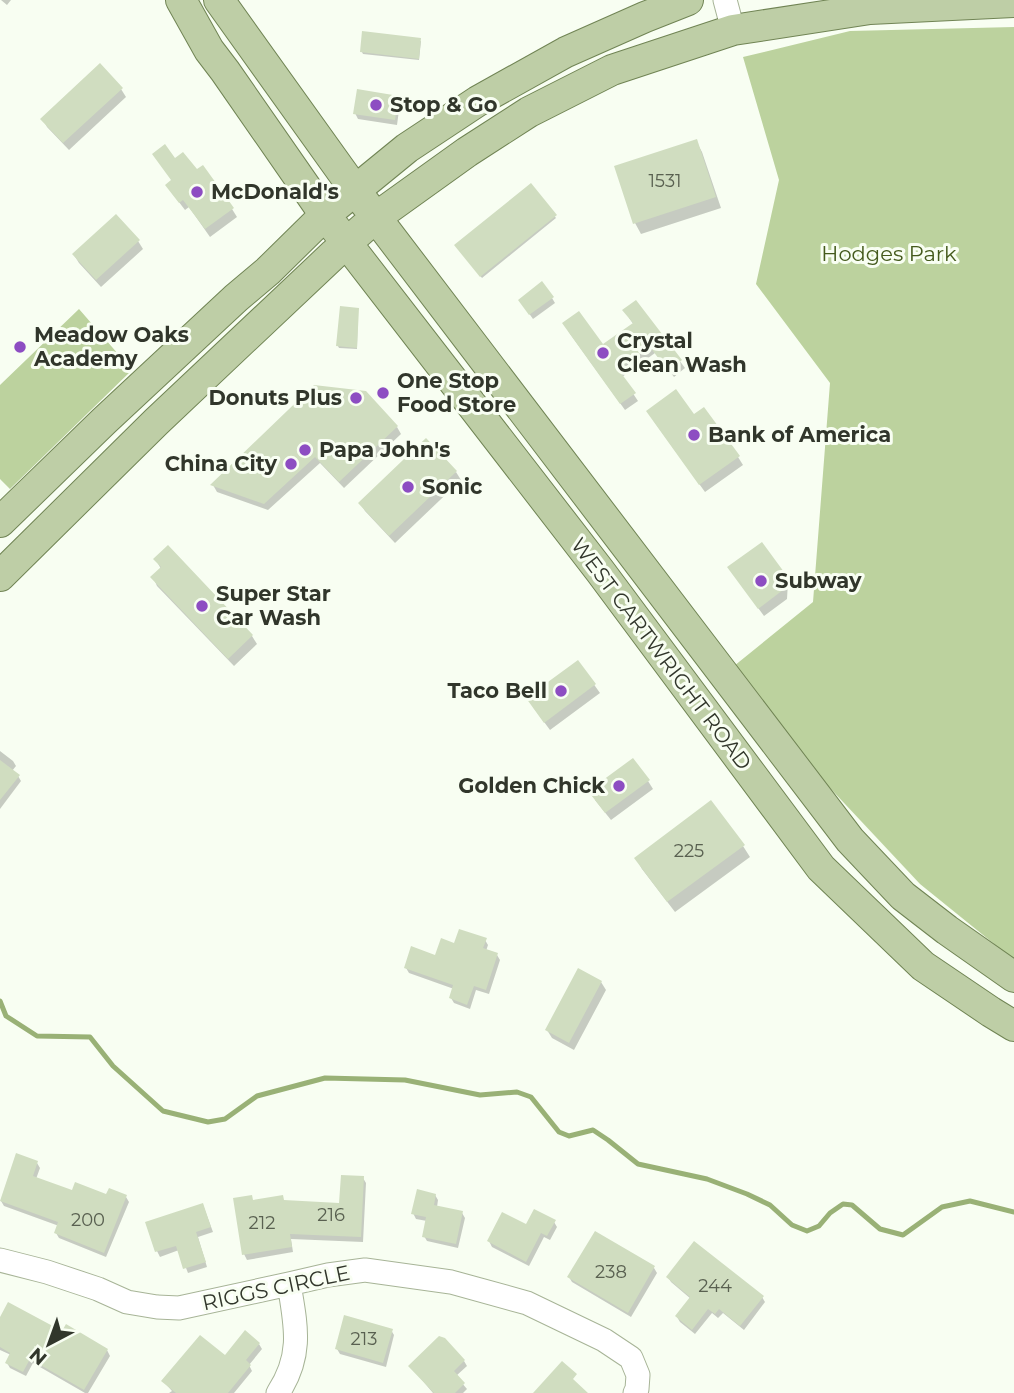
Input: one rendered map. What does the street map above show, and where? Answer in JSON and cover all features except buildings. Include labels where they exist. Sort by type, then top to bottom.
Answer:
[{"type":"main road","name":"WEST CARTWRIGHT ROAD","points":[[181,0],[209,50],[325,215],[600,571],[821,868],[923,966],[1014,1026]]},
{"type":"main road","name":"WEST CARTWRIGHT ROAD","points":[[219,0],[376,218],[850,840],[903,896],[1014,977]]},
{"type":"main road","points":[[0,522],[325,215],[407,148],[478,101],[566,52],[688,0]]},
{"type":"main road","points":[[0,576],[105,472],[346,243],[467,152],[533,110],[612,70],[733,30],[870,9],[1014,2]]},
{"type":"main road","points":[[105,472],[116,450],[169,395],[172,387],[161,369]]},
{"type":"main road","points":[[600,571],[627,548]]},
{"type":"main road","points":[[821,868],[850,840]]},
{"type":"street","points":[[725,0],[733,30]]},
{"type":"street","name":"RIGGS CIRCLE","points":[[0,1260],[47,1272],[127,1302],[157,1307],[179,1308],[328,1275],[365,1270],[451,1282],[527,1303],[604,1340],[631,1358],[638,1375],[635,1393]]},
{"type":"street","points":[[278,1393],[287,1379],[294,1358],[297,1329],[289,1284]]},
{"type":"green space","name":"Hodges Park","points":[[1014,27],[1014,960],[920,884],[815,772],[734,666],[813,602],[830,383],[756,284],[779,180],[743,57],[850,31]]},
{"type":"green space","points":[[79,309],[132,370],[10,489],[0,479],[0,385]]},
{"type":"waterway","points":[[0,1001],[6,1016],[37,1036],[90,1037],[113,1066],[163,1111],[208,1122],[225,1119],[257,1096],[325,1078],[405,1080],[480,1095],[517,1092],[531,1097],[559,1132],[569,1136],[593,1130],[638,1164],[707,1179],[747,1194],[770,1205],[792,1225],[807,1231],[819,1226],[830,1213],[843,1204],[852,1205],[880,1229],[903,1235],[942,1207],[970,1201],[1014,1212]]},
{"type":"place","name":"Stop & Go","points":[[376,105]]},
{"type":"place","name":"McDonald's","points":[[197,192]]},
{"type":"place","name":"Meadow Oaks Academy","points":[[20,347]]},
{"type":"place","name":"Crystal Clean Wash","points":[[603,353]]},
{"type":"place","name":"One Stop Food Store","points":[[383,393]]},
{"type":"place","name":"Donuts Plus","points":[[356,398]]},
{"type":"place","name":"Bank of America","points":[[694,435]]},
{"type":"place","name":"Papa John's","points":[[305,450]]},
{"type":"place","name":"China City","points":[[291,464]]},
{"type":"place","name":"Sonic","points":[[408,487]]},
{"type":"place","name":"Subway","points":[[761,581]]},
{"type":"place","name":"Super Star Car Wash","points":[[202,606]]},
{"type":"place","name":"Taco Bell","points":[[561,691]]},
{"type":"place","name":"Golden Chick","points":[[619,786]]}]
